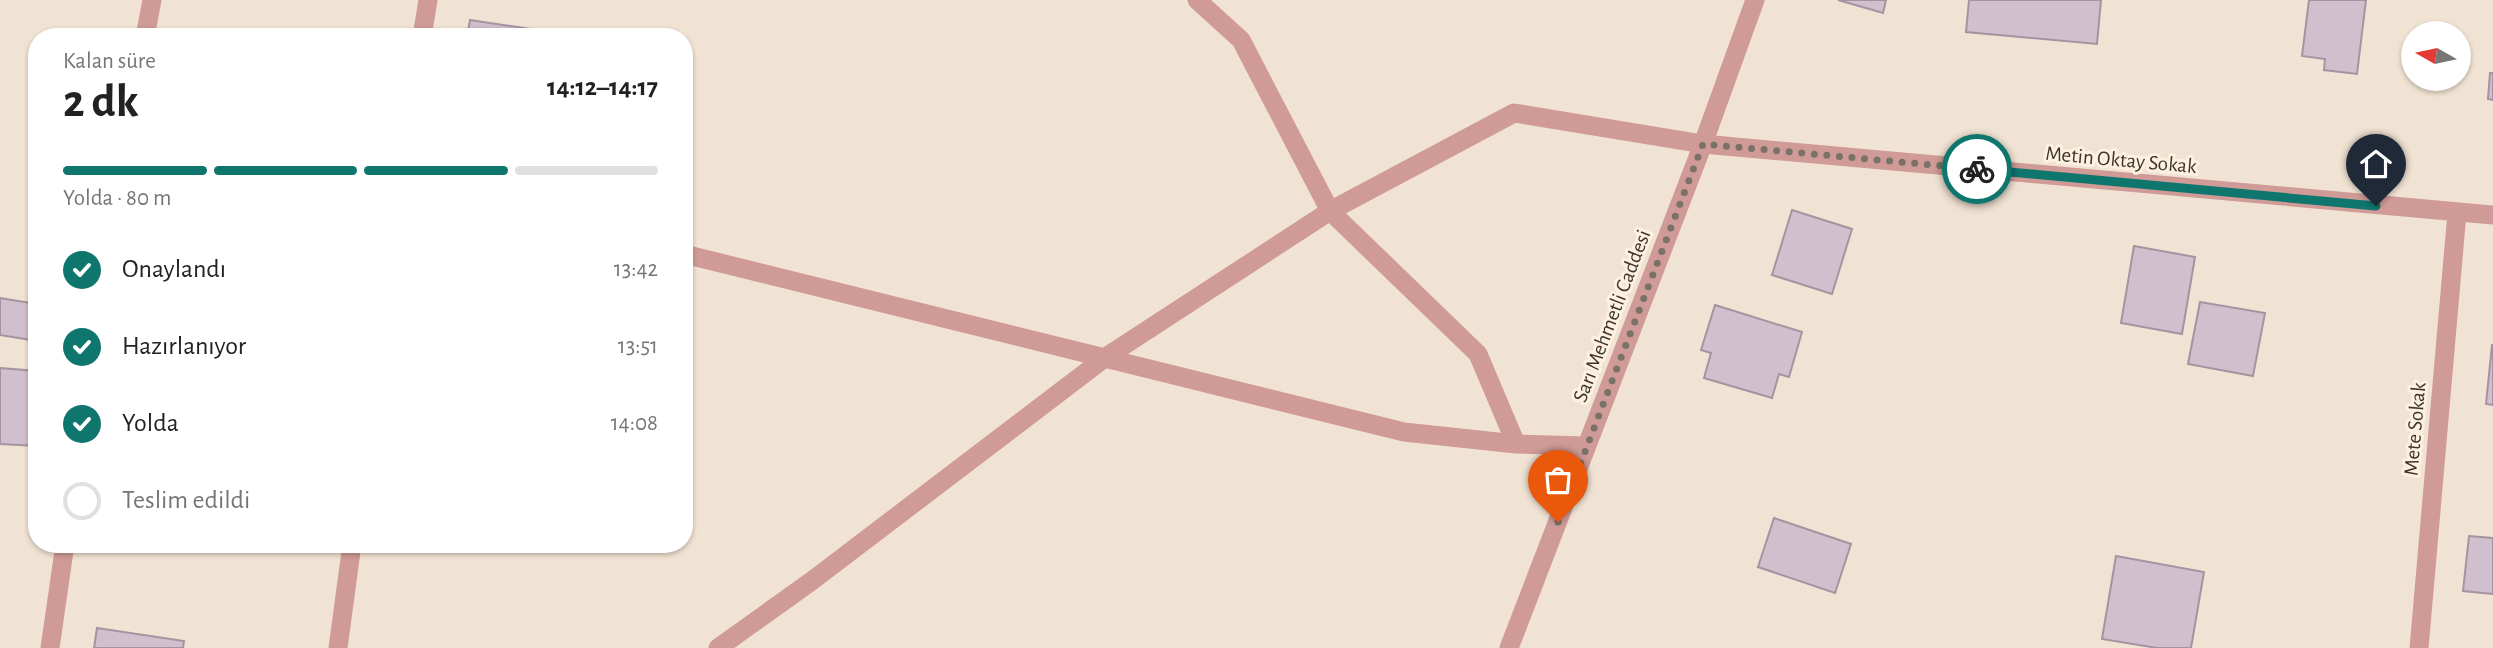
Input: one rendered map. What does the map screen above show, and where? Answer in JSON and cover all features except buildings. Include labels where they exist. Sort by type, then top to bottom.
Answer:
[{"type":"street","points":[[147,28],[152,0]]},
{"type":"street","points":[[423,28],[428,0]]},
{"type":"street","points":[[1197,0],[1241,40],[1330,211],[1478,354],[1516,444]]},
{"type":"street","name":"Sarı Mehmetli Caddesi","points":[[1509,648],[1703,144],[1755,0]]},
{"type":"street","name":"Metin Oktay Sokak","points":[[719,648],[813,580],[1106,357],[1330,211],[1514,113],[1703,144],[2493,215]]},
{"type":"street","name":"Mete Sokak","points":[[2419,648],[2457,213]]},
{"type":"street","points":[[693,256],[1404,432],[1516,444],[1586,446]]},
{"type":"street","points":[[50,648],[64,553]]},
{"type":"street","points":[[338,648],[351,553]]},
{"type":"way so far","points":[[1558,522],[1703,144],[1977,169]]},
{"type":"route","points":[[1977,169],[2376,206]]}]
